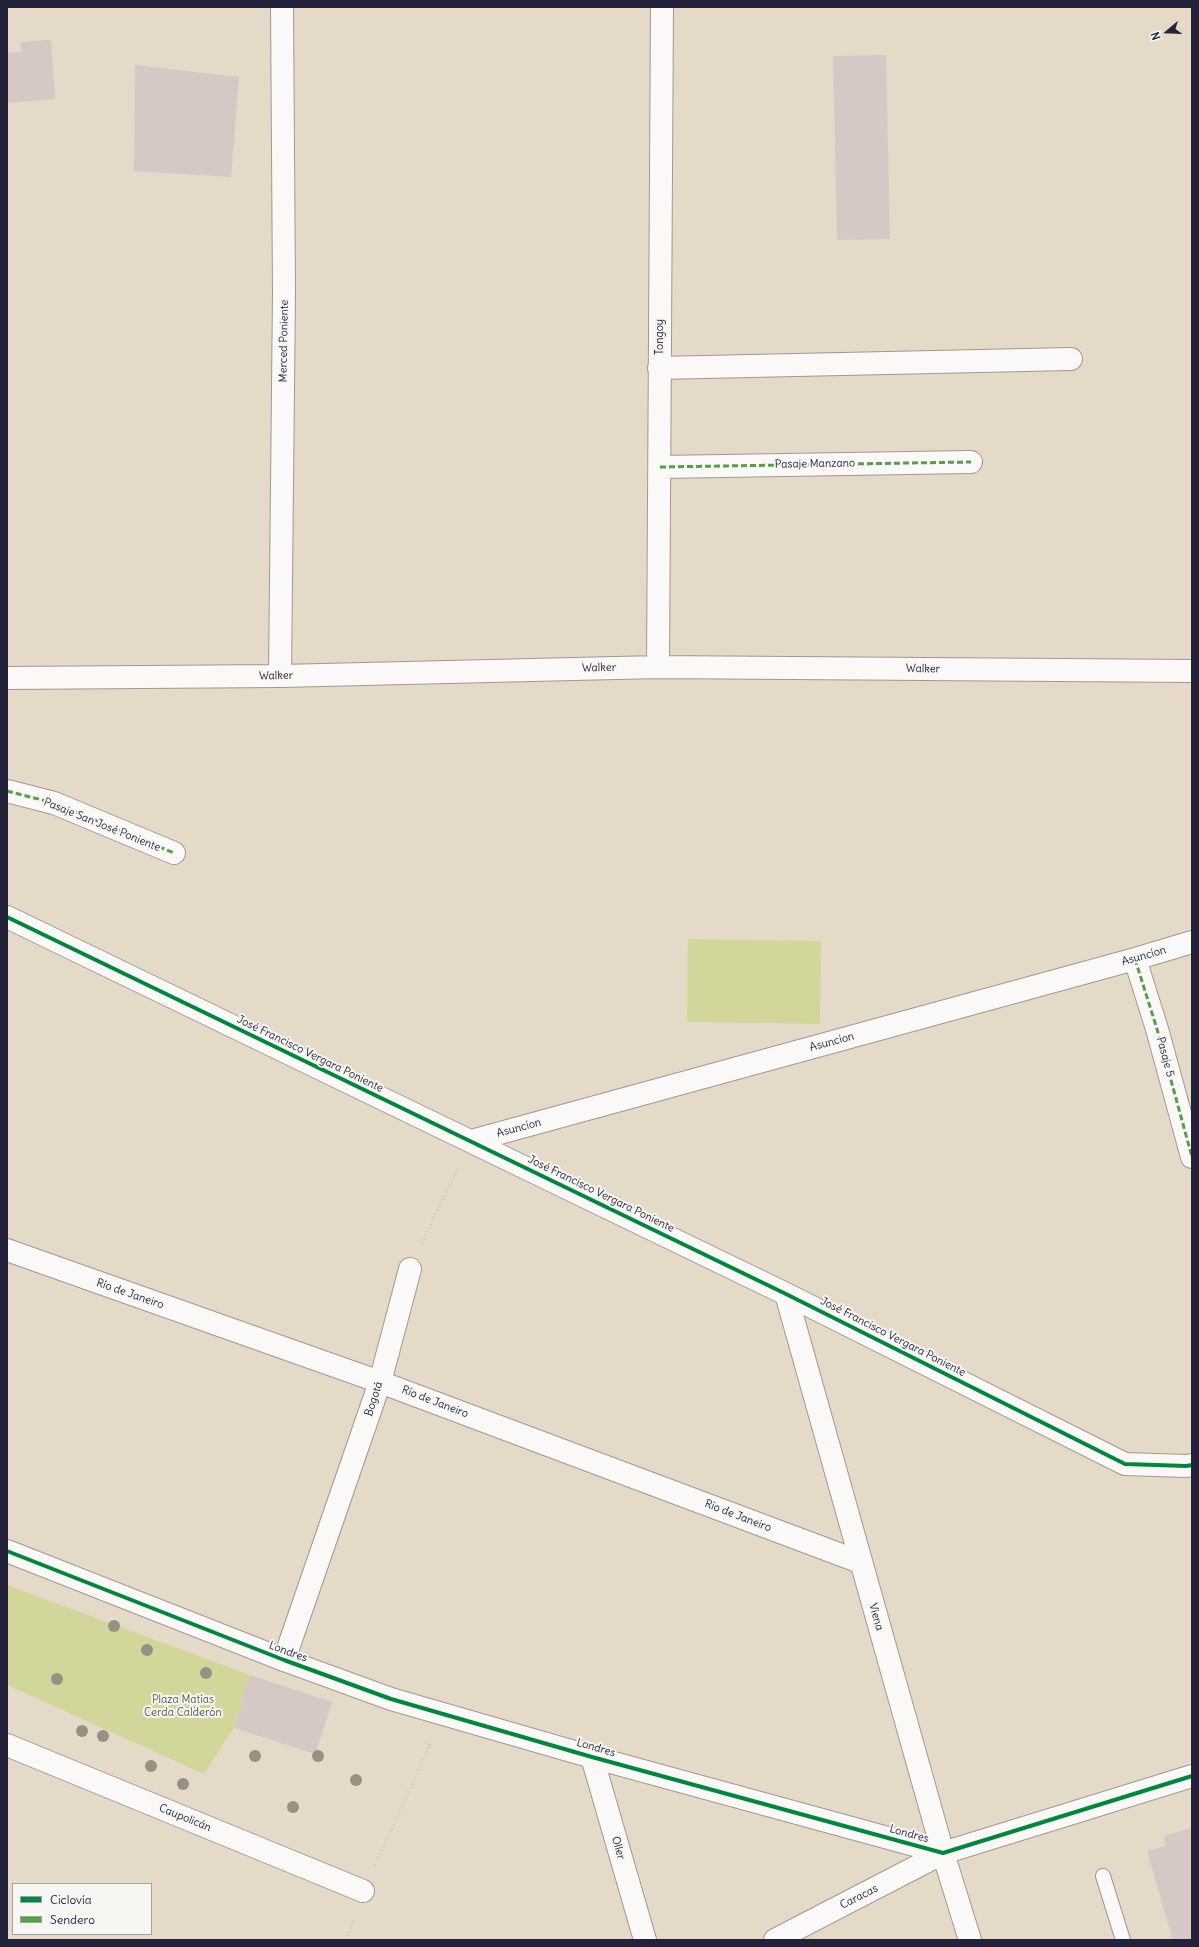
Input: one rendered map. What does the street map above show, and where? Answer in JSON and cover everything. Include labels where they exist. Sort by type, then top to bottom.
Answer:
[{"type":"street","name":"Merced Poniente","points":[[280,676],[284,293],[282,7]]},
{"type":"street","name":"Tongoy","points":[[658,667],[662,7]]},
{"type":"street","points":[[659,368],[1072,359]]},
{"type":"street","name":"Pasaje Manzano","points":[[660,467],[970,462]]},
{"type":"street","name":"Walker","points":[[7,678],[280,676],[658,667],[1192,671]]},
{"type":"street","name":"Pasaje San José Poniente","points":[[7,791],[54,804],[174,853]]},
{"type":"street","name":"José Francisco Vergara Poniente","points":[[7,917],[786,1294],[1125,1464],[1192,1465]]},
{"type":"street","name":"Asuncíon","points":[[471,1141],[1135,959],[1192,942]]},
{"type":"street","name":"Pasaje 5","points":[[1135,959],[1157,1029],[1192,1157]]},
{"type":"street","name":"Río de Janeiro","points":[[7,1250],[380,1382],[860,1562]]},
{"type":"street","name":"Bogotá","points":[[284,1660],[380,1382],[410,1269]]},
{"type":"street","name":"Viena","points":[[786,1294],[860,1562],[943,1853],[970,1940]]},
{"type":"street","name":"Londres","points":[[7,1551],[284,1660],[391,1699],[943,1853]]},
{"type":"street","name":"Caupolicán","points":[[7,1745],[363,1891]]},
{"type":"street","name":"Oller","points":[[592,1756],[645,1940]]},
{"type":"street","points":[[943,1853],[1192,1776]]},
{"type":"street","name":"Caracas","points":[[775,1940],[943,1853]]},
{"type":"lane","points":[[1103,1876],[1123,1940]]},
{"type":"path","points":[[410,1269],[471,1141]]},
{"type":"path","points":[[363,1891],[430,1744],[423,1740]]},
{"type":"green space","points":[[688,939],[821,941],[820,1024],[687,1022]]},
{"type":"green space","name":"Plaza Matías Cerda Calderón","points":[[7,1585],[250,1675],[234,1728],[204,1774],[7,1685]]},
{"type":"building","points":[[51,40],[55,99],[7,103],[7,53],[21,52],[20,42]]},
{"type":"building","points":[[886,55],[890,239],[837,240],[833,56]]},
{"type":"building","points":[[135,65],[239,77],[231,177],[134,171]]},
{"type":"building","points":[[250,1675],[332,1702],[315,1754],[234,1728]]},
{"type":"building","points":[[1192,1828],[1192,1940],[1173,1940],[1147,1851],[1166,1846],[1164,1836]]},
{"type":"marked path","points":[[660,467],[971,462]]},
{"type":"marked path","points":[[7,791],[54,803],[174,853]]},
{"type":"marked path","points":[[1135,959],[1157,1029],[1192,1157]]},
{"type":"cycle path","points":[[7,917],[786,1294],[1125,1464],[1192,1465]]},
{"type":"cycle path","points":[[7,1551],[284,1660],[391,1699],[592,1757],[943,1853],[1192,1776]]}]
